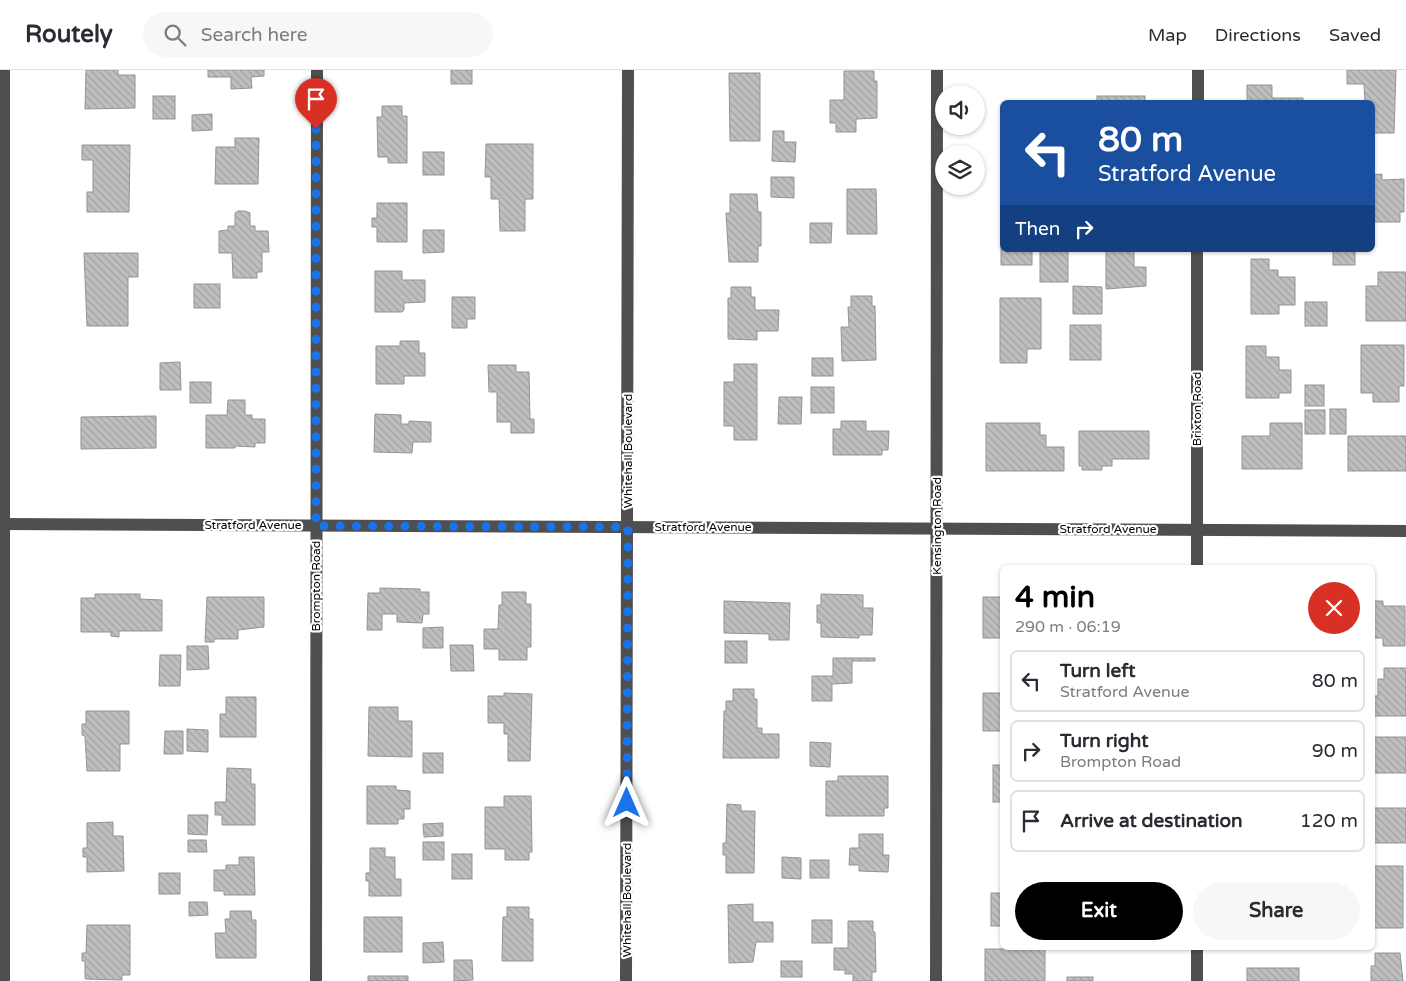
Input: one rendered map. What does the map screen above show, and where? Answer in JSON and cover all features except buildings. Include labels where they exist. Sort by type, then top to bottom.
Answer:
[{"type":"street","points":[[4,70],[2,215],[2,895],[4,981]]},
{"type":"street","name":"Brompton Road","points":[[316,70],[316,981]]},
{"type":"street","name":"Whitehall Boulevard","points":[[626,981],[628,70]]},
{"type":"street","name":"Kensington Road","points":[[936,981],[937,70]]},
{"type":"street","points":[[1198,70],[1198,100]]},
{"type":"street","name":"Brixton Road","points":[[1197,565],[1198,252]]},
{"type":"street","name":"Stratford Avenue","points":[[2,524],[1406,531]]},
{"type":"street","points":[[1196,950],[1196,981]]},
{"type":"route","points":[[316,129],[316,526],[628,527],[627,803]]}]
